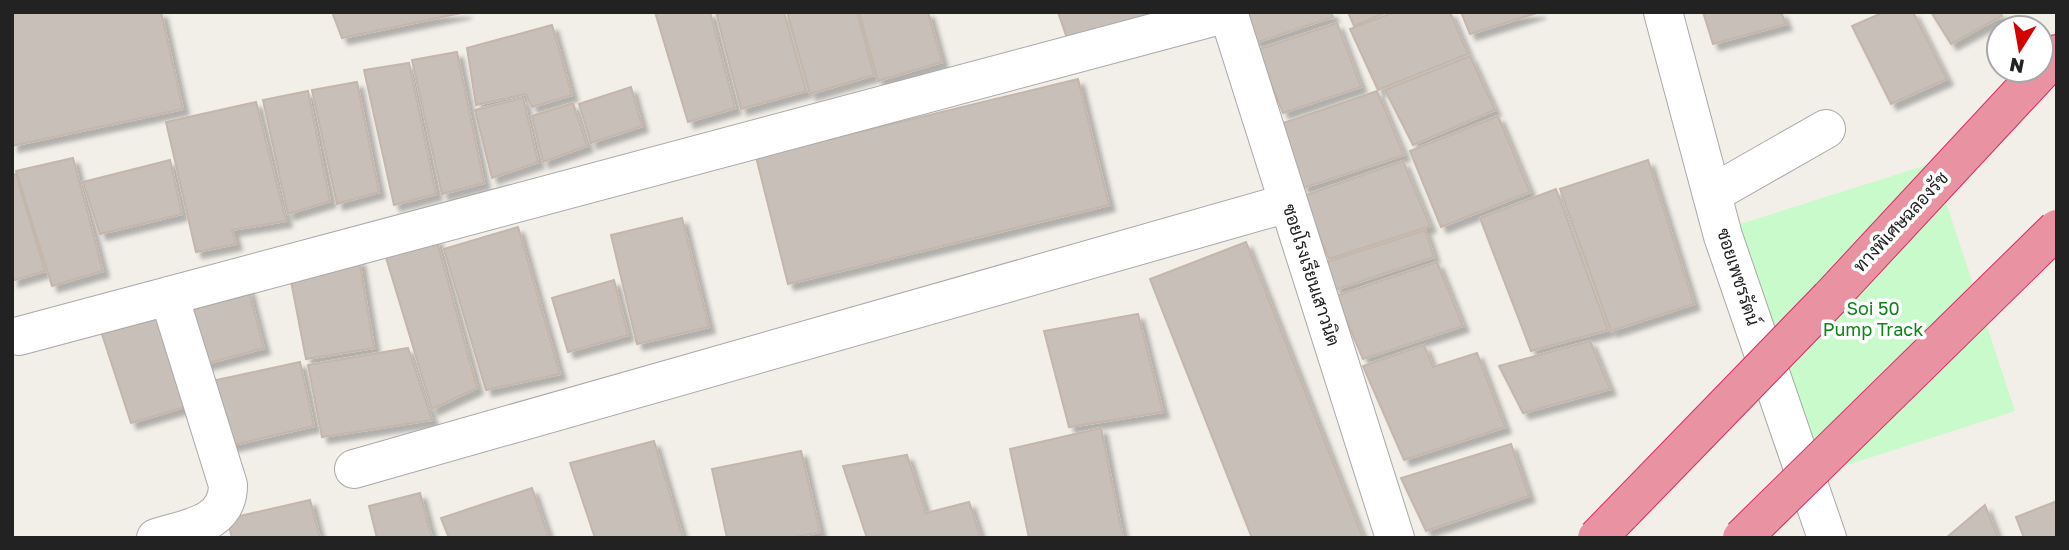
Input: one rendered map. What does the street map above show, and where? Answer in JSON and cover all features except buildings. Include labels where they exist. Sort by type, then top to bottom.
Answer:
[{"type":"highway","name":"ทางพิเศษฉลองรัช","points":[[1597,538],[1830,298],[2057,54]]},
{"type":"highway","points":[[1742,538],[2057,229]]},
{"type":"street","name":"ซอยเพชรรัตน์","points":[[1663,12],[1723,236],[1827,538]]},
{"type":"street","points":[[19,337],[1228,13]]},
{"type":"street","name":"ซอยโรงเรียนเสาวนิต","points":[[1228,13],[1395,538]]},
{"type":"street","points":[[1712,194],[1826,129]]},
{"type":"street","points":[[354,469],[1288,203]]},
{"type":"street","points":[[156,538],[207,522],[226,504],[228,494],[228,485],[169,296]]},
{"type":"green space","name":"Soi 50 Pump Track","points":[[1933,163],[2015,411],[1813,476],[1731,227]]}]
